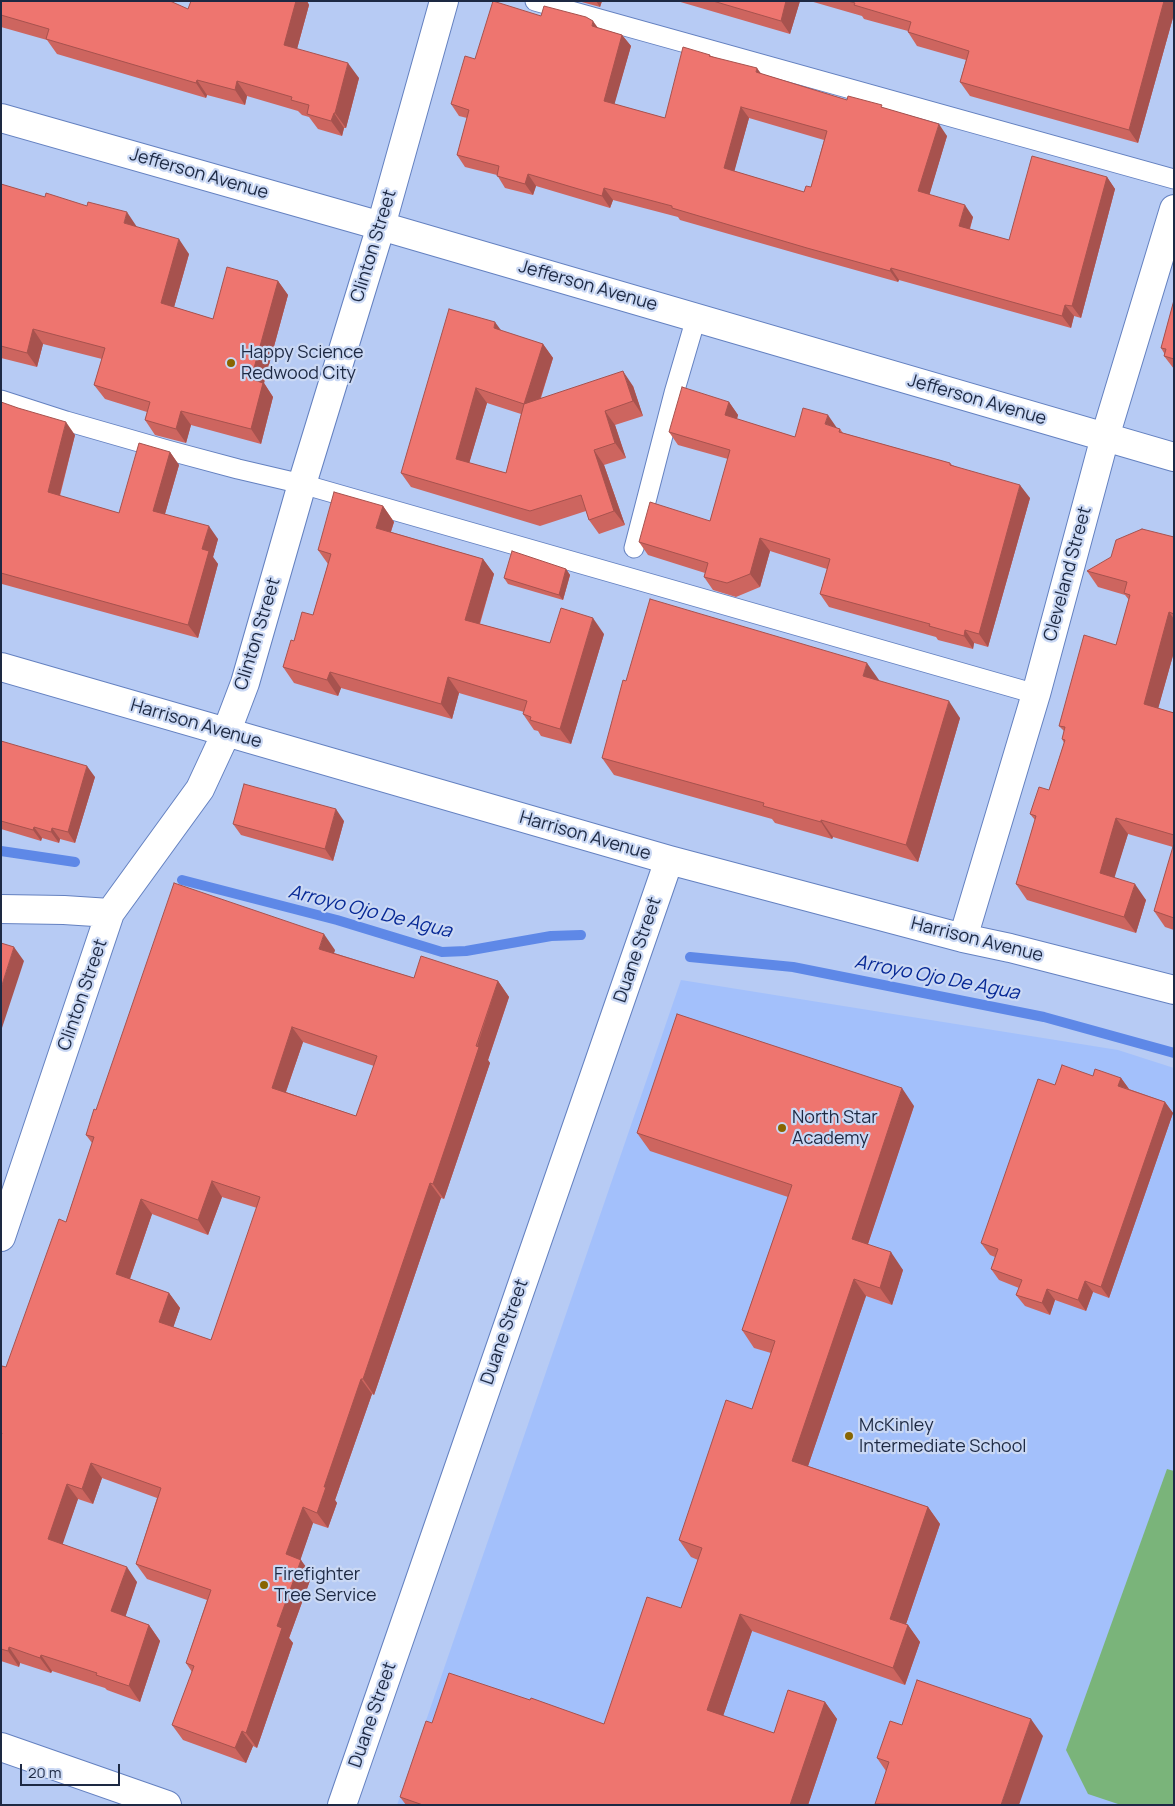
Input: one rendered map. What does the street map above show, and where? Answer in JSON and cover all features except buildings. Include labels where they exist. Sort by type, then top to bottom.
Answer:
[{"type":"street","name":"Clinton Street","points":[[1,1237],[110,913],[200,789],[226,733],[245,682],[302,484],[381,226],[444,1]]},
{"type":"street","name":"Jefferson Avenue","points":[[1,118],[381,226],[1174,457]]},
{"type":"street","name":"Cleveland Street","points":[[963,938],[1036,694],[1105,437],[1174,209]]},
{"type":"street","name":"Harrison Avenue","points":[[1,667],[669,860],[963,938],[1010,948],[1174,990]]},
{"type":"street","name":"Duane Street","points":[[342,1805],[669,860]]},
{"type":"street","points":[[1,909],[110,913]]},
{"type":"street","points":[[1,1748],[167,1805]]},
{"type":"lane","points":[[535,1],[1174,179]]},
{"type":"lane","points":[[634,548],[674,393],[696,318]]},
{"type":"lane","points":[[1,400],[168,450],[302,484],[1036,694]]},
{"type":"shaded area","name":"McKinley Intermediate School","points":[[681,980],[1118,1050],[1174,1068],[1174,1805],[397,1805]]},
{"type":"green space","points":[[1167,1469],[1174,1471],[1174,1805],[1121,1805],[1088,1794],[1066,1750]]},
{"type":"waterway","name":"Arroyo Ojo De Agua","points":[[1,851],[75,862]]},
{"type":"waterway","name":"Arroyo Ojo De Agua","points":[[182,880],[337,920],[442,952],[466,951],[551,936],[581,935]]},
{"type":"waterway","name":"Arroyo Ojo De Agua","points":[[690,957],[793,967],[1044,1017],[1174,1053]]},
{"type":"place","name":"Happy Science Redwood City","points":[[231,363]]},
{"type":"place","name":"North Star Academy","points":[[782,1128]]},
{"type":"place","name":"McKinley Intermediate School","points":[[849,1436]]},
{"type":"place","name":"Firefighter Tree Service","points":[[264,1585]]}]
